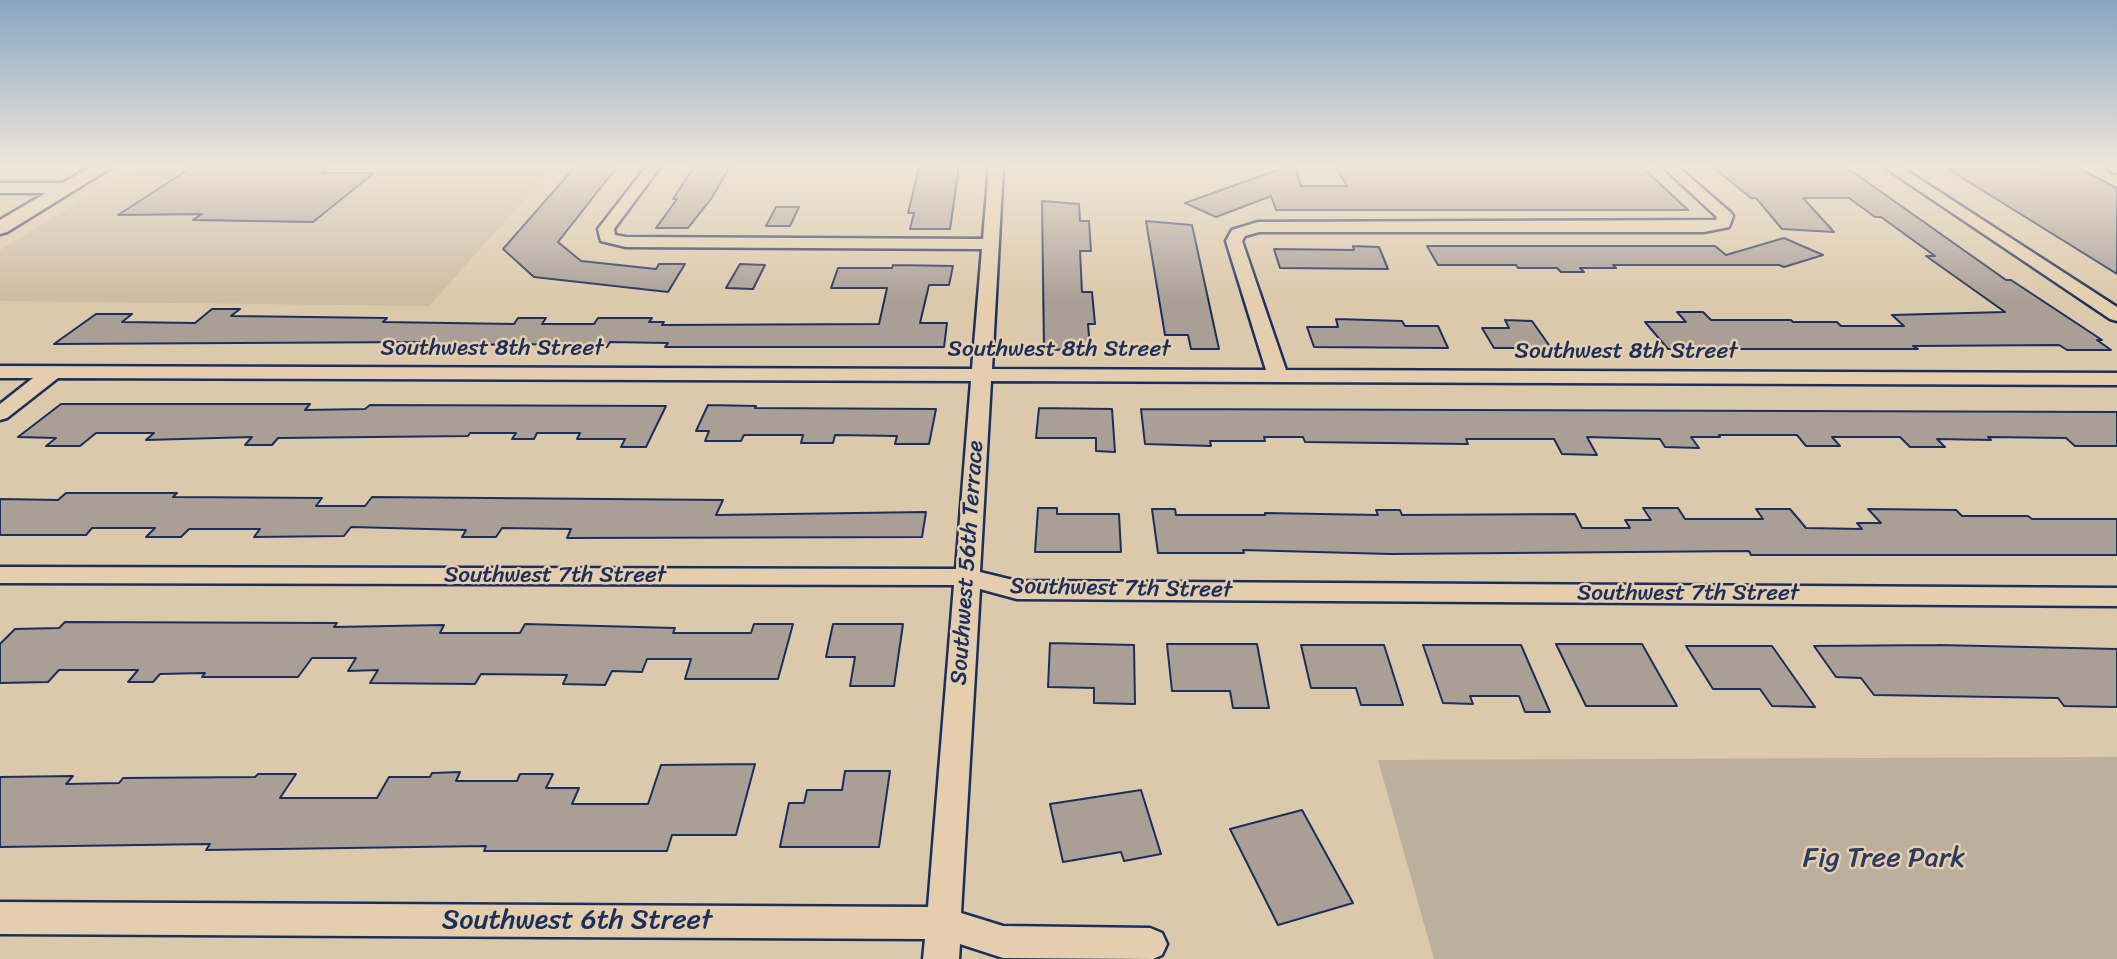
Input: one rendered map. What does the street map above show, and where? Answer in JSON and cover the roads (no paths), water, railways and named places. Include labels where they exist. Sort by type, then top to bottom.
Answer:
[{"type":"street","points":[[0,228],[28,212]]},
{"type":"street","points":[[619,212],[606,229],[607,238],[626,242],[989,244]]},
{"type":"street","name":"Southwest 56th Terrace","points":[[941,959],[992,212]]},
{"type":"street","points":[[1278,375],[1234,241],[1238,233],[1258,227],[1704,227],[1723,224],[1725,216],[1720,212]]},
{"type":"street","points":[[1959,212],[2117,315]]},
{"type":"street","name":"Southwest 8th Street","points":[[0,372],[2117,379]]},
{"type":"street","points":[[0,414],[53,373]]},
{"type":"street","name":"Southwest 7th Street","points":[[0,575],[967,578],[1017,590],[2117,597]]},
{"type":"street","name":"Southwest 6th Street","points":[[0,918],[944,923],[1003,942],[1150,944]]},
{"type":"park label","name":"Fig Tree Park","points":[[1884,859]]}]
